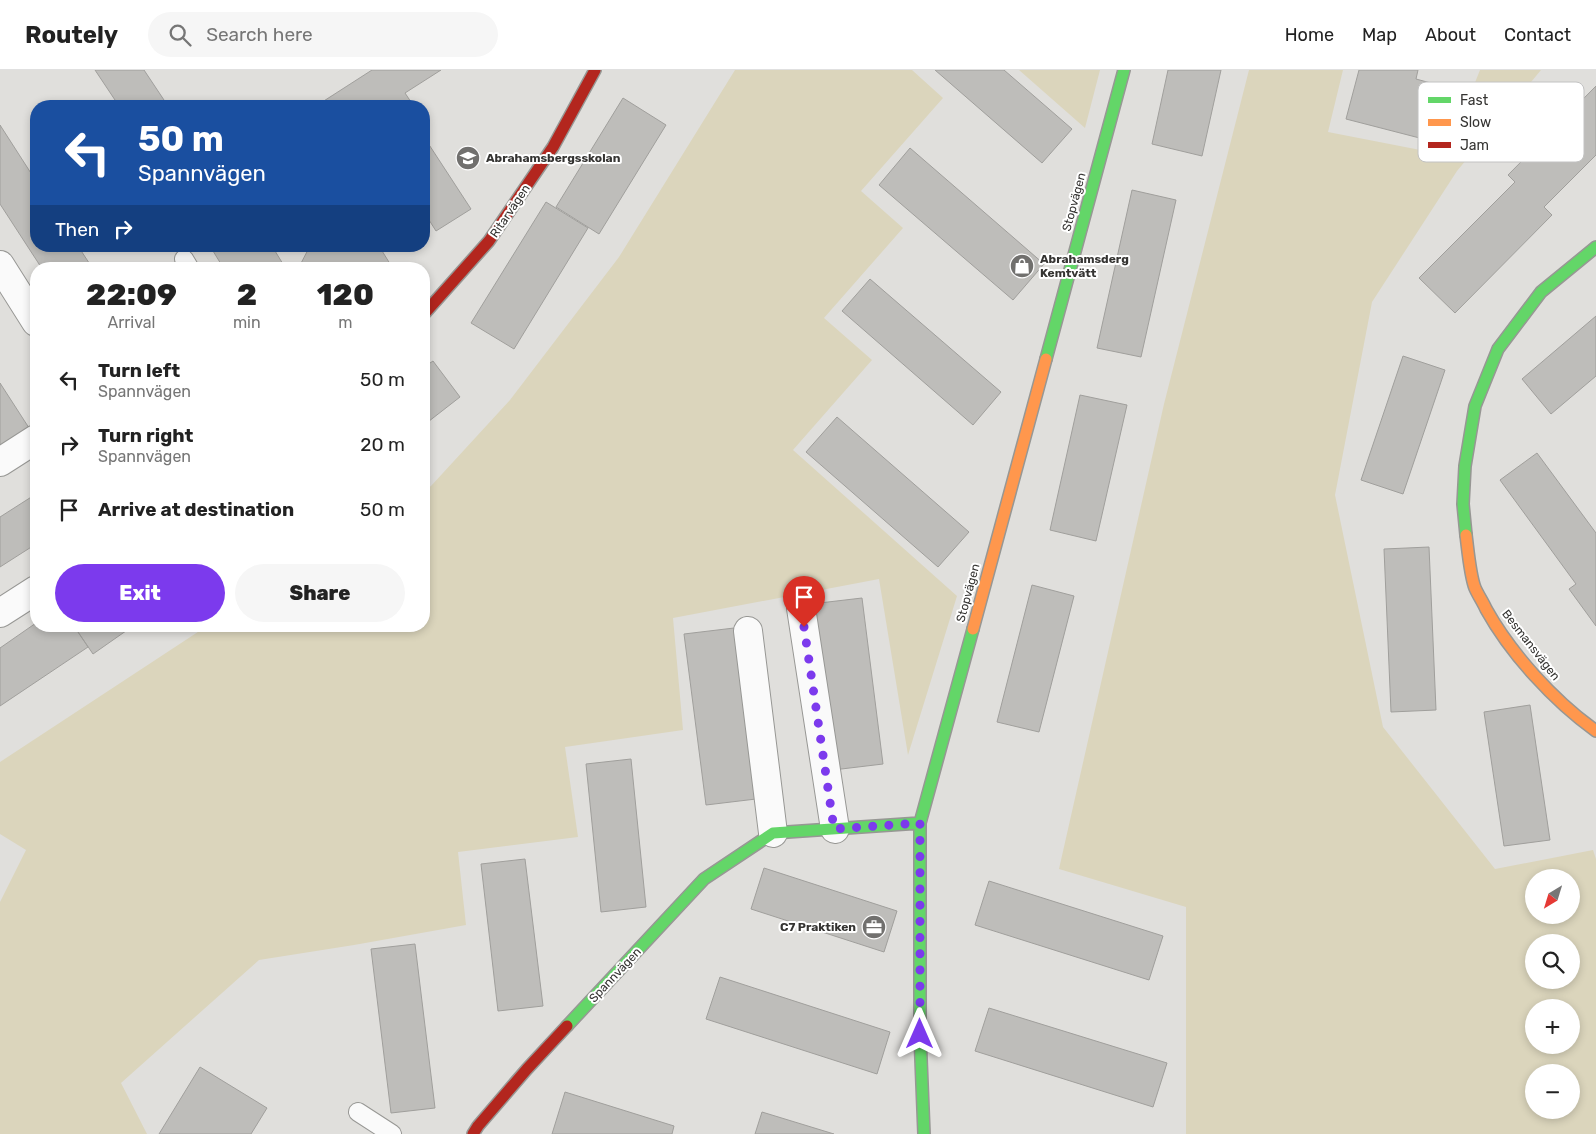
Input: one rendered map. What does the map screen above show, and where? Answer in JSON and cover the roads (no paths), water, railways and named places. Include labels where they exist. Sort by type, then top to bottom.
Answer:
[{"type":"street","name":"Ritarvägen","points":[[430,307],[489,241],[553,147],[595,70]]},
{"type":"street","name":"Stopvägen","points":[[924,1134],[920,1034],[920,823],[1124,70]]},
{"type":"street","name":"Besmansvägen","points":[[1596,246],[1542,292],[1498,349],[1475,406],[1465,466],[1463,504],[1467,544],[1475,588],[1492,619],[1510,645],[1553,695],[1578,718],[1596,731]]},
{"type":"street","points":[[0,264],[30,312]]},
{"type":"street","points":[[0,462],[30,443]]},
{"type":"street","points":[[0,613],[30,594]]},
{"type":"street","points":[[801,608],[834,829]]},
{"type":"street","points":[[748,631],[773,833]]},
{"type":"street","name":"Spannvägen","points":[[473,1134],[527,1069],[704,879],[773,833],[920,823]]},
{"type":"lane","points":[[358,1112],[392,1134]]},
{"type":"place","name":"Abrahamsbergsskolan","points":[[468,158]]},
{"type":"place","name":"Abrahamsderg Kemtvätt","points":[[1022,266]]},
{"type":"place","name":"C7 Praktiken","points":[[874,927]]}]
